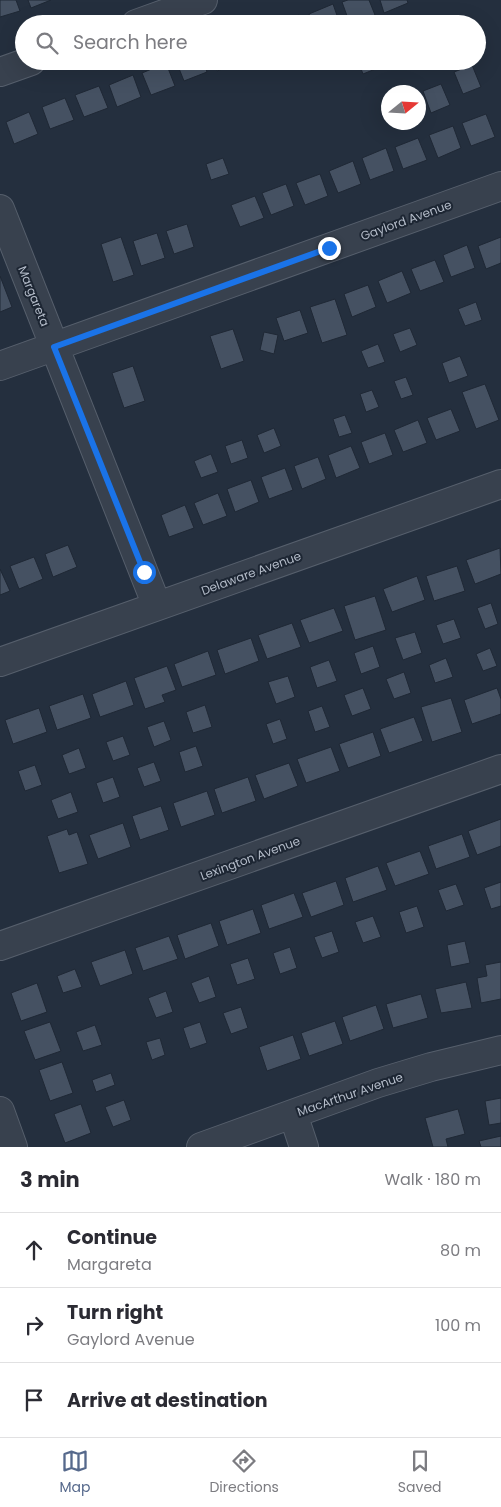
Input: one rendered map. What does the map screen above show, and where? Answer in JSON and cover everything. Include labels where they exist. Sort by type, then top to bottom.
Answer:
[{"type":"street","points":[[161,15],[203,0]]},
{"type":"street","points":[[0,72],[15,67]]},
{"type":"street","name":"Gaylord Avenue","points":[[0,366],[501,186]]},
{"type":"street","name":"Margareta","points":[[0,209],[157,606]]},
{"type":"street","name":"Delaware Avenue","points":[[0,662],[501,484]]},
{"type":"street","name":"Lexington Avenue","points":[[0,946],[501,769]]},
{"type":"street","name":"MacArthur Avenue","points":[[201,1147],[378,1083],[431,1067],[501,1050]]},
{"type":"street","points":[[0,1111],[13,1147]]},
{"type":"street","points":[[293,1114],[304,1147]]},
{"type":"building","points":[[0,0],[16,0],[20,11],[0,17]]},
{"type":"building","points":[[28,0],[51,0],[31,8]]},
{"type":"building","points":[[348,0],[369,0],[375,15],[347,15],[342,2]]},
{"type":"building","points":[[380,0],[407,0],[408,3],[384,13]]},
{"type":"building","points":[[333,4],[337,15],[309,15]]},
{"type":"building","points":[[149,70],[169,70],[175,86],[151,95],[142,73]]},
{"type":"building","points":[[180,70],[206,70],[207,72],[184,81]]},
{"type":"building","points":[[361,70],[373,70],[363,74]]},
{"type":"building","points":[[474,70],[481,87],[463,94],[454,72]]},
{"type":"building","points":[[133,75],[141,97],[117,107],[109,85]]},
{"type":"building","points":[[441,84],[450,105],[431,113],[426,99],[426,90]]},
{"type":"building","points":[[99,86],[108,108],[84,117],[75,95]]},
{"type":"building","points":[[65,98],[74,120],[50,129],[42,107]]},
{"type":"building","points":[[29,112],[38,134],[14,144],[6,122]]},
{"type":"building","points":[[486,114],[495,137],[471,146],[462,123]]},
{"type":"building","points":[[453,126],[461,148],[438,158],[429,135]]},
{"type":"building","points":[[418,138],[427,160],[403,169],[395,147]]},
{"type":"building","points":[[386,148],[394,171],[370,180],[362,158]]},
{"type":"building","points":[[223,158],[229,174],[211,180],[206,164]]},
{"type":"building","points":[[353,161],[361,184],[338,193],[329,171]]},
{"type":"building","points":[[320,174],[328,196],[305,205],[296,183]]},
{"type":"building","points":[[286,184],[294,206],[271,215],[262,193]]},
{"type":"building","points":[[255,196],[264,218],[240,227],[231,205]]},
{"type":"building","points":[[187,224],[194,247],[174,254],[166,231]]},
{"type":"building","points":[[157,233],[165,258],[141,266],[133,241]]},
{"type":"building","points":[[121,237],[134,275],[113,282],[101,244]]},
{"type":"building","points":[[501,237],[501,263],[486,269],[478,246]]},
{"type":"building","points":[[467,245],[475,268],[451,277],[443,255]]},
{"type":"building","points":[[435,260],[444,282],[420,291],[411,269]]},
{"type":"building","points":[[402,271],[411,293],[387,303],[378,281]]},
{"type":"building","points":[[0,276],[12,307],[0,312]]},
{"type":"building","points":[[368,285],[376,307],[352,317],[344,294]]},
{"type":"building","points":[[335,299],[347,335],[322,343],[310,307]]},
{"type":"building","points":[[476,302],[482,320],[465,326],[458,309]]},
{"type":"building","points":[[300,310],[308,333],[284,341],[276,318]]},
{"type":"building","points":[[410,328],[417,345],[400,352],[393,334]]},
{"type":"building","points":[[233,329],[244,361],[221,369],[210,336]]},
{"type":"building","points":[[264,332],[278,335],[274,354],[260,350]]},
{"type":"building","points":[[378,344],[385,362],[368,368],[361,351]]},
{"type":"building","points":[[460,356],[468,376],[449,383],[442,363]]},
{"type":"building","points":[[133,366],[145,401],[124,408],[112,373]]},
{"type":"building","points":[[406,377],[413,395],[401,399],[394,381]]},
{"type":"building","points":[[485,384],[499,420],[476,429],[462,392]]},
{"type":"building","points":[[372,390],[379,407],[366,412],[360,394]]},
{"type":"building","points":[[451,409],[460,431],[436,440],[427,418]]},
{"type":"building","points":[[345,415],[352,433],[339,437],[333,419]]},
{"type":"building","points":[[418,420],[427,443],[403,452],[394,430]]},
{"type":"building","points":[[274,428],[281,446],[264,453],[257,435]]},
{"type":"building","points":[[385,433],[393,455],[369,464],[361,442]]},
{"type":"building","points":[[242,440],[248,458],[231,464],[225,446]]},
{"type":"building","points":[[351,446],[360,468],[336,478],[328,455]]},
{"type":"building","points":[[211,454],[218,472],[201,478],[194,461]]},
{"type":"building","points":[[318,457],[326,479],[302,489],[294,466]]},
{"type":"building","points":[[285,468],[293,490],[269,499],[261,477]]},
{"type":"building","points":[[251,480],[259,502],[235,512],[227,489]]},
{"type":"building","points":[[218,493],[227,516],[203,525],[194,503]]},
{"type":"building","points":[[185,505],[194,528],[169,537],[161,515]]},
{"type":"building","points":[[68,545],[77,567],[53,577],[45,554]]},
{"type":"building","points":[[500,548],[501,574],[475,584],[466,560]]},
{"type":"building","points":[[34,557],[43,579],[19,589],[10,566]]},
{"type":"building","points":[[457,566],[465,591],[434,601],[426,576]]},
{"type":"building","points":[[0,569],[10,591],[0,595]]},
{"type":"building","points":[[417,576],[425,600],[392,612],[383,589]]},
{"type":"building","points":[[375,596],[386,630],[355,640],[344,606]]},
{"type":"building","points":[[491,603],[498,624],[485,629],[477,608]]},
{"type":"building","points":[[334,608],[343,631],[309,643],[300,620]]},
{"type":"building","points":[[454,619],[461,638],[443,644],[436,625]]},
{"type":"building","points":[[292,623],[301,647],[267,659],[258,635]]},
{"type":"building","points":[[415,632],[422,653],[403,660],[395,638]]},
{"type":"building","points":[[251,638],[259,661],[225,674],[217,650]]},
{"type":"building","points":[[373,646],[380,667],[361,674],[354,653]]},
{"type":"building","points":[[490,648],[497,666],[483,671],[476,654]]},
{"type":"building","points":[[208,651],[216,675],[182,687],[174,664]]},
{"type":"building","points":[[446,658],[453,677],[435,683],[429,665]]},
{"type":"building","points":[[329,660],[337,681],[317,688],[310,667]]},
{"type":"building","points":[[167,666],[176,690],[162,695],[165,702],[145,709],[134,678]]},
{"type":"building","points":[[404,672],[411,693],[394,699],[386,679]]},
{"type":"building","points":[[288,676],[295,697],[276,704],[268,682]]},
{"type":"building","points":[[126,681],[134,705],[100,717],[92,694]]},
{"type":"building","points":[[363,688],[371,709],[352,716],[344,695]]},
{"type":"building","points":[[497,688],[501,699],[501,714],[472,724],[464,700]]},
{"type":"building","points":[[83,694],[91,718],[57,730],[49,706]]},
{"type":"building","points":[[451,698],[462,732],[432,742],[421,707]]},
{"type":"building","points":[[205,705],[212,727],[193,733],[186,712]]},
{"type":"building","points":[[322,706],[330,727],[315,732],[308,711]]},
{"type":"building","points":[[39,708],[47,732],[13,744],[5,720]]},
{"type":"building","points":[[414,717],[423,741],[389,753],[380,729]]},
{"type":"building","points":[[280,719],[287,739],[273,744],[266,724]]},
{"type":"building","points":[[164,721],[171,740],[154,747],[147,727]]},
{"type":"building","points":[[373,732],[381,756],[348,768],[339,744]]},
{"type":"building","points":[[123,736],[130,755],[113,761],[106,742]]},
{"type":"building","points":[[196,746],[203,766],[185,772],[179,752]]},
{"type":"building","points":[[331,747],[340,771],[306,783],[297,759]]},
{"type":"building","points":[[79,748],[86,768],[69,774],[62,755]]},
{"type":"building","points":[[154,762],[161,781],[144,787],[137,768]]},
{"type":"building","points":[[289,763],[298,786],[264,799],[255,775]]},
{"type":"building","points":[[35,765],[42,785],[25,791],[18,771]]},
{"type":"building","points":[[113,777],[120,797],[103,803],[96,783]]},
{"type":"building","points":[[248,777],[256,801],[222,813],[214,789]]},
{"type":"building","points":[[207,791],[215,815],[181,827],[173,803]]},
{"type":"building","points":[[71,792],[78,812],[58,819],[51,800]]},
{"type":"building","points":[[161,806],[169,830],[140,840],[132,816]]},
{"type":"building","points":[[501,819],[501,846],[477,855],[468,831]]},
{"type":"building","points":[[123,823],[131,847],[98,859],[89,835]]},
{"type":"building","points":[[67,829],[69,835],[77,832],[88,864],[59,873],[47,836]]},
{"type":"building","points":[[462,834],[470,857],[436,869],[428,846]]},
{"type":"building","points":[[420,851],[429,874],[395,886],[386,863]]},
{"type":"building","points":[[378,866],[387,890],[353,902],[345,878]]},
{"type":"building","points":[[336,881],[344,905],[311,917],[302,893]]},
{"type":"building","points":[[501,882],[501,906],[491,909],[484,888]]},
{"type":"building","points":[[456,884],[464,905],[446,911],[438,890]]},
{"type":"building","points":[[294,893],[303,917],[269,929],[261,905]]},
{"type":"building","points":[[417,906],[424,927],[406,933],[399,912]]},
{"type":"building","points":[[253,909],[261,933],[227,945],[219,921]]},
{"type":"building","points":[[373,916],[381,937],[363,943],[355,922]]},
{"type":"building","points":[[211,923],[219,946],[185,959],[177,935]]},
{"type":"building","points":[[332,931],[339,952],[322,958],[314,937]]},
{"type":"building","points":[[169,936],[178,959],[143,971],[135,948]]},
{"type":"building","points":[[465,941],[470,963],[451,967],[447,945]]},
{"type":"building","points":[[290,947],[297,968],[280,974],[273,953]]},
{"type":"building","points":[[125,950],[133,974],[100,986],[91,962]]},
{"type":"building","points":[[248,958],[255,979],[237,985],[230,964]]},
{"type":"building","points":[[501,962],[501,999],[481,1003],[477,978],[487,976],[485,965]]},
{"type":"building","points":[[75,969],[82,987],[63,993],[57,976]]},
{"type":"building","points":[[209,976],[216,997],[199,1003],[191,983]]},
{"type":"building","points":[[466,982],[472,1008],[441,1013],[435,989]]},
{"type":"building","points":[[37,983],[47,1012],[21,1021],[11,993]]},
{"type":"building","points":[[166,991],[173,1012],[156,1018],[148,998]]},
{"type":"building","points":[[421,994],[428,1018],[393,1028],[386,1004]]},
{"type":"building","points":[[376,1005],[384,1029],[350,1041],[342,1017]]},
{"type":"building","points":[[241,1007],[248,1028],[231,1034],[223,1013]]},
{"type":"building","points":[[335,1021],[343,1044],[309,1056],[301,1033]]},
{"type":"building","points":[[50,1022],[61,1051],[35,1060],[24,1031]]},
{"type":"building","points":[[200,1022],[207,1043],[190,1049],[183,1028]]},
{"type":"building","points":[[95,1025],[102,1045],[83,1051],[76,1032]]},
{"type":"building","points":[[293,1035],[301,1059],[267,1071],[259,1047]]},
{"type":"building","points":[[160,1038],[165,1055],[152,1060],[146,1042]]},
{"type":"building","points":[[62,1062],[73,1093],[50,1101],[39,1070]]},
{"type":"building","points":[[111,1073],[115,1085],[96,1092],[92,1080]]},
{"type":"building","points":[[501,1098],[501,1123],[489,1125],[485,1101]]},
{"type":"building","points":[[124,1100],[131,1120],[113,1127],[105,1107]]},
{"type":"building","points":[[81,1104],[91,1133],[65,1143],[54,1114]]},
{"type":"building","points":[[458,1109],[465,1134],[446,1139],[448,1147],[433,1147],[425,1118]]},
{"type":"building","points":[[501,1136],[501,1147],[481,1147],[479,1141]]},
{"type":"route","points":[[144,572],[54,347],[329,248]]}]
